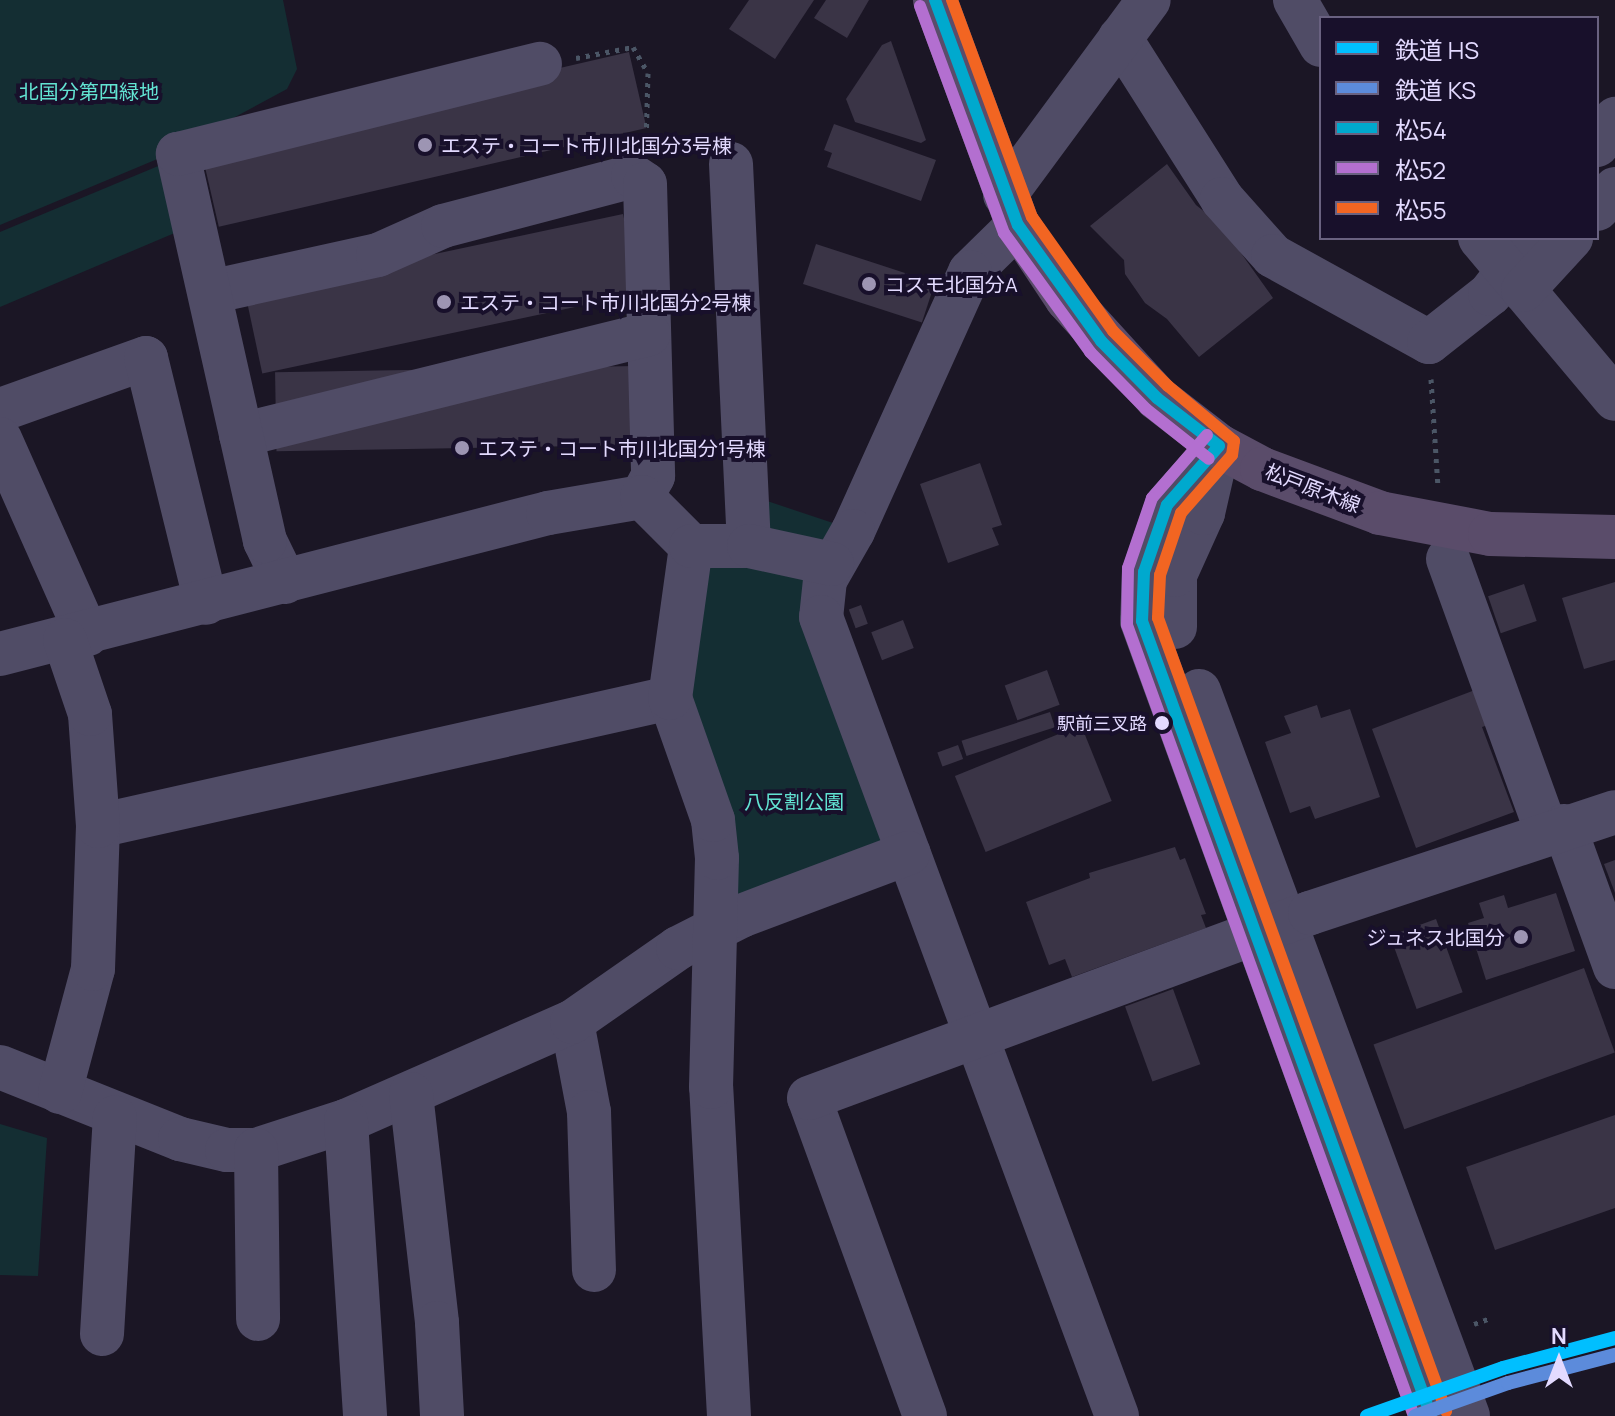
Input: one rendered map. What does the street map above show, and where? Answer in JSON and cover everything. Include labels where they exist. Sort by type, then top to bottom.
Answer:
[{"type":"main road","name":"松戸原木線","points":[[935,0],[1012,210],[1101,341],[1157,398],[1219,446],[1307,490],[1423,524],[1490,534],[1615,537]]},
{"type":"street","points":[[1117,1416],[821,617],[820,601],[832,564],[853,531],[970,272],[1120,38],[1149,0]]},
{"type":"street","points":[[1295,0],[1319,42]]},
{"type":"street","points":[[1120,38],[1222,199],[1273,256],[1429,342],[1522,267],[1568,240]]},
{"type":"street","points":[[285,582],[265,541],[178,154],[540,64]]},
{"type":"street","points":[[1599,142],[1615,119]]},
{"type":"street","points":[[731,164],[749,546]]},
{"type":"street","points":[[210,292],[378,255],[443,226],[633,176],[645,184],[653,476],[642,497]]},
{"type":"street","points":[[1599,207],[1615,189]]},
{"type":"street","points":[[1483,240],[1522,267],[1615,399]]},
{"type":"street","points":[[241,435],[649,334]]},
{"type":"street","points":[[0,410],[146,358],[206,603]]},
{"type":"street","points":[[0,439],[76,637],[90,714],[98,826],[93,969],[60,1092]]},
{"type":"street","points":[[1219,446],[1167,505],[1144,572],[1142,621],[1468,1416]]},
{"type":"street","points":[[642,497],[691,546],[749,546],[832,564]]},
{"type":"street","points":[[0,654],[76,637],[548,513],[642,497]]},
{"type":"street","points":[[691,546],[670,698],[713,820],[717,928],[711,1087],[729,1416]]},
{"type":"street","points":[[1448,559],[1615,967]]},
{"type":"street","points":[[98,826],[670,698]]},
{"type":"street","points":[[925,1416],[809,1098],[1269,928],[1556,829],[1615,812]]},
{"type":"street","points":[[0,1067],[115,1117],[180,1139],[227,1150],[256,1150],[346,1121],[572,1022],[678,948],[717,928],[909,853]]},
{"type":"street","points":[[1269,928],[1431,1416]]},
{"type":"street","points":[[572,1022],[589,1112],[594,1270]]},
{"type":"street","points":[[411,1094],[437,1323],[442,1416]]},
{"type":"street","points":[[102,1334],[115,1117]]},
{"type":"street","points":[[346,1121],[365,1416]]},
{"type":"street","points":[[256,1150],[258,1319]]},
{"type":"path","points":[[540,64],[633,47],[648,73],[645,184]]},
{"type":"path","points":[[1429,342],[1439,493]]},
{"type":"green space","name":"北国分第四緑地","points":[[0,0],[283,0],[297,69],[287,89],[155,160],[0,225]]},
{"type":"green space","points":[[163,164],[177,232],[0,307],[0,232]]},
{"type":"green space","points":[[761,499],[836,524],[817,558],[758,542]]},
{"type":"green space","name":"八反割公園","points":[[691,546],[825,580],[909,853],[717,928],[670,692]]},
{"type":"green space","points":[[0,1124],[47,1138],[38,1276],[0,1275]]},
{"type":"building","points":[[749,0],[814,0],[775,59],[729,29]]},
{"type":"building","points":[[826,0],[869,0],[847,38],[814,18]]},
{"type":"building","points":[[891,41],[926,140],[921,143],[855,122],[846,99],[882,45]]},
{"type":"building","name":"エステ・コート市川北国分3号棟","points":[[629,52],[647,128],[219,227],[201,151]]},
{"type":"building","points":[[834,124],[936,160],[921,201],[827,167],[832,153],[824,150]]},
{"type":"building","points":[[1167,164],[1196,205],[1221,225],[1273,298],[1199,357],[1167,319],[1145,303],[1125,274],[1124,260],[1090,226]]},
{"type":"building","name":"エステ・コート市川北国分2号棟","points":[[623,214],[640,293],[262,373],[245,294]]},
{"type":"building","name":"コスモ北国分A","points":[[816,244],[935,283],[922,323],[803,284]]},
{"type":"building","points":[[636,366],[637,445],[276,451],[275,372]]},
{"type":"building","points":[[980,463],[1002,525],[992,528],[999,545],[948,563],[920,484]]},
{"type":"building","points":[[1615,582],[1615,660],[1584,669],[1562,598]]},
{"type":"building","points":[[1524,584],[1537,621],[1501,633],[1488,596]]},
{"type":"building","points":[[861,605],[868,624],[856,628],[849,609]]},
{"type":"building","points":[[903,620],[914,648],[882,660],[871,632]]},
{"type":"building","points":[[1047,670],[1060,705],[1017,720],[1005,685]]},
{"type":"building","points":[[1475,690],[1488,725],[1482,727],[1514,812],[1416,848],[1372,729]]},
{"type":"building","points":[[1317,705],[1321,718],[1350,709],[1380,797],[1315,819],[1310,806],[1290,813],[1265,742],[1291,733],[1284,716]]},
{"type":"building","points":[[1050,712],[1055,727],[966,756],[962,741]]},
{"type":"building","points":[[1081,725],[1112,801],[986,852],[955,776]]},
{"type":"building","points":[[958,745],[963,759],[942,767],[937,753]]},
{"type":"building","points":[[1175,847],[1180,860],[1185,858],[1206,914],[1201,915],[1206,928],[1072,977],[1065,959],[1049,965],[1026,902],[1090,878],[1089,873]]},
{"type":"building","points":[[1615,860],[1615,893],[1604,864]]},
{"type":"building","name":"ジュネス北国分","points":[[1556,893],[1575,951],[1486,980],[1468,923],[1484,918],[1479,903],[1504,895],[1508,908]]},
{"type":"building","points":[[1436,919],[1463,992],[1417,1009],[1390,936]]},
{"type":"building","points":[[1584,968],[1615,1053],[1404,1129],[1374,1045]]},
{"type":"building","points":[[1173,989],[1200,1064],[1152,1082],[1125,1006]]},
{"type":"building","points":[[1615,1115],[1615,1208],[1495,1250],[1466,1167]]},
{"type":"rail line","name":"HS","points":[[1367,1416],[1503,1368],[1615,1338]]},
{"type":"rail line","name":"KS","points":[[1415,1416],[1508,1383],[1615,1355]]},
{"type":"transit line","name":"松54","points":[[935,0],[1018,225],[1101,341],[1157,398],[1219,446]]},
{"type":"transit line","name":"松55","points":[[952,0],[1032,217],[1113,331],[1168,386],[1234,441],[1232,455],[1181,513],[1160,575],[1158,618],[1446,1411]]},
{"type":"transit line","name":"松52","points":[[920,6],[1004,233],[1090,352],[1146,409],[1209,459]]},
{"type":"transit line","name":"松52","points":[[1207,435],[1152,498],[1128,568],[1127,625],[1414,1416]]},
{"type":"transit line","name":"松54","points":[[1219,446],[1167,505],[1144,572],[1142,621],[1431,1416]]},
{"type":"place","name":"エステ・コート市川北国分3号棟","points":[[425,145]]},
{"type":"place","name":"コスモ北国分A","points":[[869,284]]},
{"type":"place","name":"エステ・コート市川北国分2号棟","points":[[444,302]]},
{"type":"place","name":"エステ・コート市川北国分1号棟","points":[[462,448]]},
{"type":"place","name":"駅前三叉路","points":[[1162,723]]},
{"type":"place","name":"ジュネス北国分","points":[[1521,937]]}]
